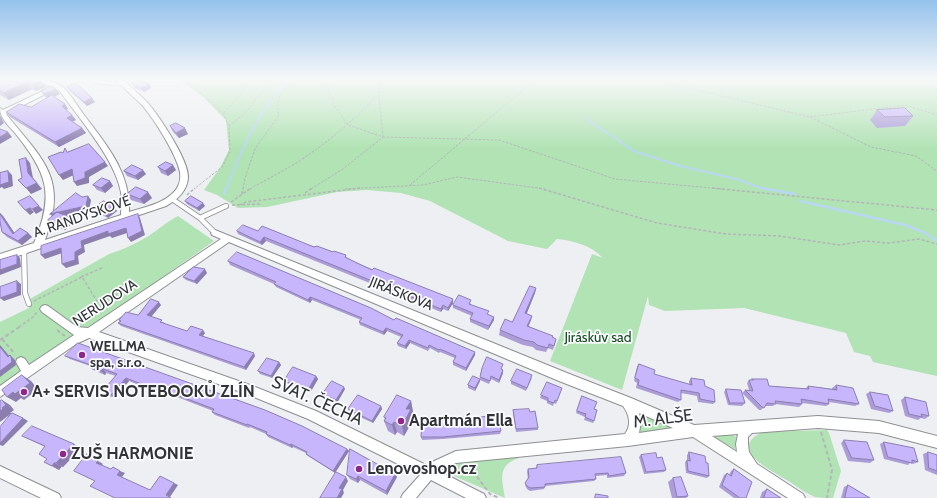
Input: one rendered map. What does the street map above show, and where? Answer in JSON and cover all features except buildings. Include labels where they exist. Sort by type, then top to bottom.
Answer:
[{"type":"street","points":[[23,102],[1,113],[30,146],[40,160],[49,182],[51,201],[49,215],[38,246]]},
{"type":"street","points":[[71,102],[112,158],[122,182],[126,198],[126,216]]},
{"type":"street","points":[[142,102],[151,111],[182,163],[185,176],[183,185],[173,200]]},
{"type":"street","name":"A. RANDÝSKOVÉ","points":[[0,258],[173,200]]},
{"type":"street","name":"JIRÁSKOVA","points":[[215,233],[627,402],[694,431],[799,498]]},
{"type":"street","name":"NERUDOVA","points":[[0,392],[72,341],[89,333],[227,239]]},
{"type":"street","name":"SVAT. ČECHA","points":[[40,311],[75,331],[89,333],[257,392],[312,415],[480,498]]},
{"type":"street","points":[[21,362],[28,372]]},
{"type":"street","points":[[627,402],[633,410],[635,421],[633,434],[628,440]]},
{"type":"street","name":"M. ALŠE","points":[[407,498],[441,463],[456,457],[628,440],[694,431],[818,422],[879,427],[937,442]]},
{"type":"street","name":"JIRÁSKOVA","points":[[756,426],[750,428],[744,434],[741,445],[746,458],[756,470]]},
{"type":"street","points":[[0,472],[55,498]]},
{"type":"lane","name":"JIRÁSKOVA","points":[[173,200],[200,218],[215,233]]},
{"type":"lane","points":[[200,218],[226,206]]},
{"type":"lane","points":[[24,250],[25,293],[29,304]]},
{"type":"path","points":[[173,200],[191,193],[222,167],[230,152],[229,126],[223,114],[212,102]]},
{"type":"path","points":[[223,114],[233,102]]},
{"type":"path","points":[[229,126],[245,113],[253,102]]},
{"type":"path","points":[[242,194],[245,178],[255,149],[279,115],[276,105],[277,102]]},
{"type":"path","points":[[333,102],[348,124],[383,137],[499,140],[615,179],[937,210]]},
{"type":"path","points":[[226,206],[242,194],[312,153],[348,124],[370,102]]},
{"type":"path","points":[[380,102],[383,137]]},
{"type":"path","points":[[410,186],[509,102]]},
{"type":"path","points":[[748,102],[810,117],[871,147],[916,156],[937,171]]},
{"type":"path","points":[[810,117],[905,105],[937,115]]},
{"type":"path","points":[[304,194],[343,170],[383,137]]},
{"type":"path","points":[[260,204],[239,205],[246,202],[304,194],[327,193],[347,188],[423,186],[457,177],[544,189],[657,223],[726,234],[780,236],[839,245],[865,241],[889,243],[919,239],[937,244]]},
{"type":"path","points":[[29,304],[101,267],[104,268]]},
{"type":"path","points":[[79,278],[82,277],[97,301],[107,300],[117,296]]},
{"type":"path","points":[[112,289],[125,308]]},
{"type":"path","points":[[21,362],[1,339],[40,311]]},
{"type":"path","points":[[818,422],[832,470],[827,498]]},
{"type":"path","points":[[468,464],[490,494],[499,498]]},
{"type":"green space","name":"Jiráskův sad","points":[[208,102],[937,102],[937,376],[873,362],[870,356],[854,352],[846,333],[744,308],[665,311],[649,305],[648,296],[622,390],[550,361],[592,254],[603,258],[593,250],[576,242],[557,239],[547,249],[508,241],[430,201],[401,193],[367,190],[337,192],[267,207],[238,208],[217,195],[204,190],[220,168],[229,150],[226,120]]},
{"type":"green space","points":[[178,216],[214,241],[0,387],[0,322],[29,308],[28,300],[109,254],[124,249],[151,235]]},
{"type":"green space","points":[[641,413],[674,427],[673,429],[639,432]]},
{"type":"green space","points":[[827,430],[841,471],[833,498],[815,497],[770,470],[754,458],[750,451],[749,445],[753,438],[763,432]]},
{"type":"green space","points":[[733,435],[736,437],[735,449],[715,438],[716,436]]},
{"type":"green space","points":[[517,455],[519,458],[512,461],[504,469],[502,479],[505,498],[454,476],[451,473],[451,468],[459,462]]},
{"type":"waterway","points":[[226,189],[238,159],[259,117],[269,102]]},
{"type":"waterway","points":[[585,118],[634,151],[680,166],[736,179],[761,188]]},
{"type":"waterway","points":[[224,194],[226,188]]},
{"type":"waterway","points":[[761,188],[795,194]]},
{"type":"waterway","points":[[800,201],[905,225],[925,233],[937,241]]},
{"type":"place","name":"WELLMA spa, s.r.o.","points":[[82,355]]},
{"type":"place","name":"A+ SERVIS NOTEBOOKŮ ZLÍN","points":[[24,392]]},
{"type":"place","name":"Apartmán Ella","points":[[401,421]]},
{"type":"place","name":"ZUŠ HARMONIE","points":[[63,454]]},
{"type":"place","name":"Lenovoshop.cz","points":[[359,469]]}]
